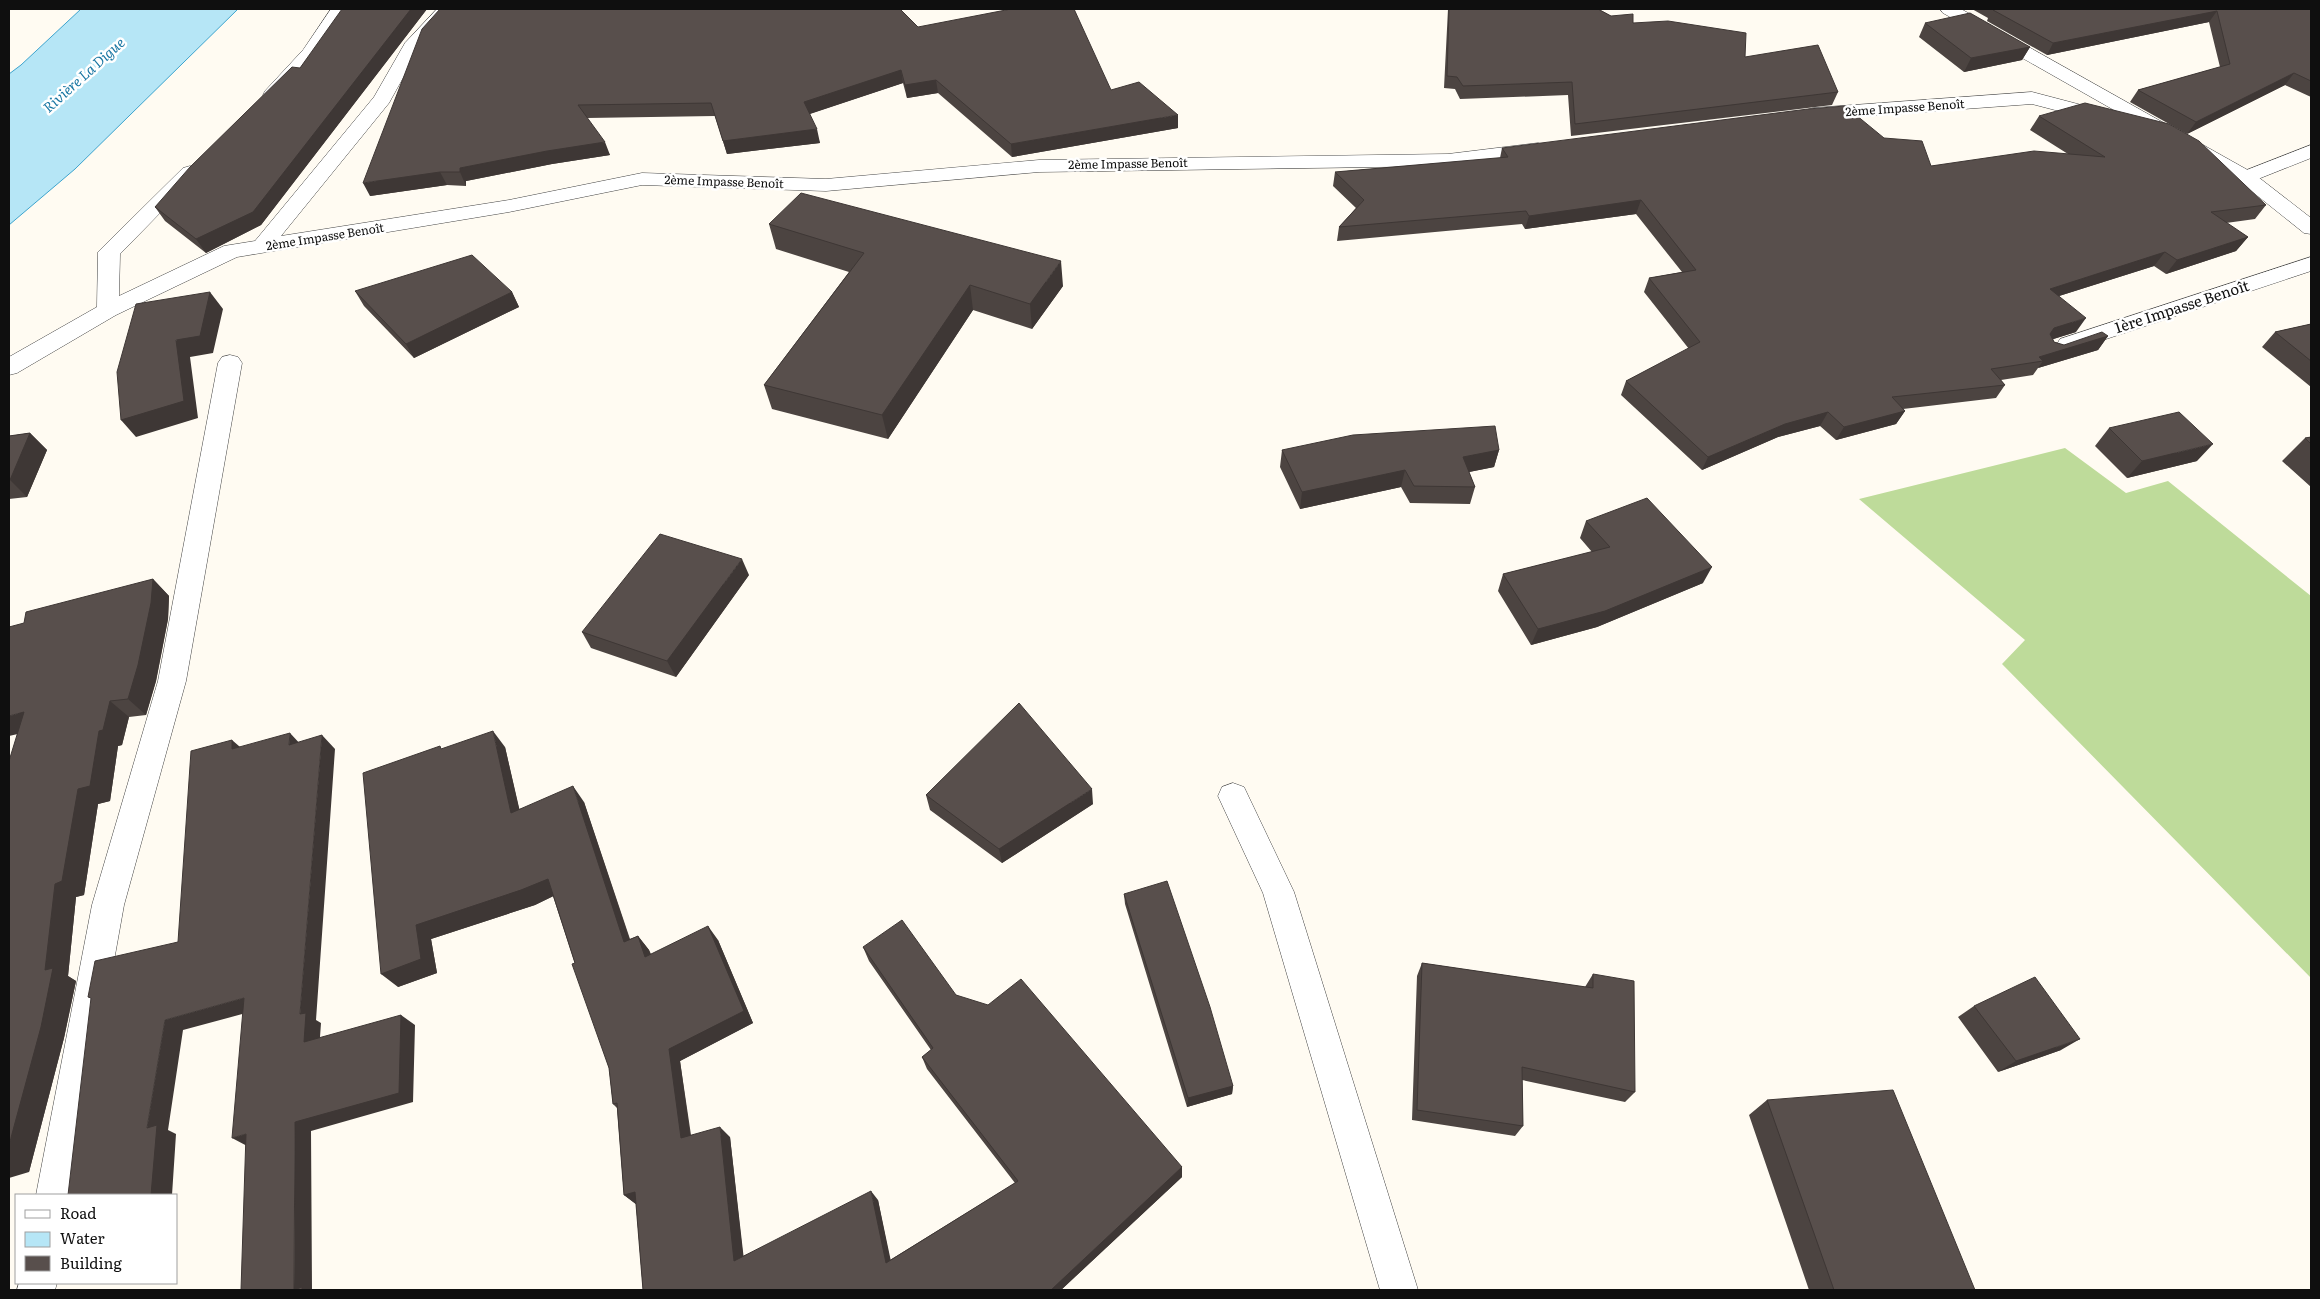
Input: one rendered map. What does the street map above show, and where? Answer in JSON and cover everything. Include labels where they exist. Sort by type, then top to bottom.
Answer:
[{"type":"street","points":[[258,108],[286,82],[332,25],[340,9]]},
{"type":"street","points":[[260,248],[382,99],[410,47],[446,9]]},
{"type":"street","points":[[1949,9],[2246,177],[2311,228]]},
{"type":"street","name":"2ème Impasse Benoît","points":[[1792,117],[2032,98],[2162,131]]},
{"type":"street","name":"2ème Impasse Benoît","points":[[9,367],[108,310],[232,251],[260,248],[509,206],[642,179],[826,185],[1039,166],[1448,160],[1556,147]]},
{"type":"street","points":[[2246,177],[2311,151]]},
{"type":"street","points":[[108,310],[109,252],[202,161]]},
{"type":"street","name":"1ère Impasse Benoît","points":[[2053,349],[2311,264]]},
{"type":"street","points":[[54,1194],[108,905],[172,681],[230,363]]},
{"type":"street","points":[[1233,796],[1278,892],[1399,1290]]},
{"type":"green space","points":[[2065,448],[2126,493],[2168,481],[2311,596],[2311,978],[2002,664],[2025,640],[1859,499]]},
{"type":"water","name":"Rivière La Digue","points":[[81,9],[238,9],[75,169],[9,225],[9,74]]},
{"type":"building","points":[[342,9],[411,9],[253,212],[196,239],[155,207],[190,167],[292,67],[300,68]]},
{"type":"building","points":[[440,9],[900,9],[918,27],[1011,9],[1074,9],[1111,90],[1139,82],[1178,115],[1011,144],[936,80],[905,85],[901,70],[804,102],[817,129],[723,141],[711,103],[578,105],[605,142],[460,168],[460,172],[440,172],[363,183],[422,29]]},
{"type":"building","points":[[1449,9],[1598,9],[1611,16],[1633,14],[1633,23],[1668,21],[1746,33],[1745,57],[1818,45],[1838,92],[1575,124],[1572,82],[1463,86],[1457,77],[1447,76]]},
{"type":"building","points":[[2311,9],[2311,81],[2294,73],[2196,122],[2138,90],[2230,64],[2217,11],[2053,43],[1993,10]]},
{"type":"building","points":[[1970,13],[2030,47],[1971,58],[1925,23]]},
{"type":"building","points":[[2085,103],[2169,124],[2199,141],[2266,205],[2211,212],[2248,237],[2177,260],[2165,252],[2050,289],[2086,318],[2054,328],[2050,334],[2054,342],[2064,345],[2102,332],[2108,336],[2039,357],[2043,361],[1991,369],[2005,385],[1892,397],[1905,411],[1844,427],[1828,412],[1785,424],[1708,457],[1626,381],[1700,342],[1649,278],[1696,270],[1641,200],[1529,216],[1526,211],[1339,227],[1364,200],[1335,172],[1508,157],[1502,148],[1808,109],[1845,106],[1884,138],[1922,141],[1931,166],[2034,151],[2105,157],[2039,116]]},
{"type":"building","points":[[801,193],[1061,261],[1030,304],[970,285],[882,415],[764,385],[864,253],[769,224]]},
{"type":"building","points":[[472,255],[512,292],[406,344],[355,291]]},
{"type":"building","points":[[210,292],[200,336],[176,340],[184,401],[121,420],[117,372],[136,304]]},
{"type":"building","points":[[2311,324],[2311,361],[2275,332]]},
{"type":"building","points":[[2179,412],[2213,444],[2142,461],[2109,428]]},
{"type":"building","points":[[1495,426],[1499,450],[1463,457],[1475,487],[1414,486],[1405,470],[1302,492],[1282,450],[1353,435]]},
{"type":"building","points":[[30,433],[10,480],[9,480],[9,436]]},
{"type":"building","points":[[2311,437],[2311,444],[2305,438]]},
{"type":"building","points":[[1647,498],[1712,567],[1605,611],[1538,629],[1503,574],[1610,547],[1586,521]]},
{"type":"building","points":[[660,534],[742,559],[667,661],[582,632]]},
{"type":"building","points":[[153,579],[151,603],[138,665],[128,699],[110,701],[103,730],[99,731],[90,786],[78,789],[62,881],[55,884],[45,970],[53,968],[41,1027],[9,1145],[9,761],[24,712],[9,716],[9,627],[24,623],[26,612]]},
{"type":"building","points":[[1019,703],[1092,789],[999,849],[926,795]]},
{"type":"building","points":[[493,731],[511,813],[573,786],[624,942],[638,936],[645,957],[708,926],[744,1011],[669,1049],[681,1138],[720,1127],[734,1261],[871,1191],[886,1263],[1018,1181],[922,1057],[933,1048],[863,947],[902,920],[956,995],[988,1005],[1021,979],[1182,1167],[1051,1290],[643,1290],[635,1192],[624,1195],[617,1103],[613,1104],[609,1068],[572,964],[575,963],[548,879],[521,890],[416,925],[421,959],[381,974],[363,773],[440,746],[441,749]]},
{"type":"building","points":[[290,733],[289,745],[322,735],[300,1014],[306,1013],[304,1042],[401,1015],[399,1093],[295,1122],[294,1290],[241,1290],[246,1134],[232,1138],[244,998],[165,1020],[147,1128],[157,1125],[151,1194],[68,1194],[91,998],[88,997],[95,961],[178,942],[191,751],[232,740],[232,749]]},
{"type":"building","points":[[1167,881],[1210,1007],[1233,1086],[1188,1098],[1124,894]]},
{"type":"building","points":[[1422,963],[1593,988],[1593,974],[1634,981],[1635,1092],[1522,1067],[1523,1126],[1417,1110]]},
{"type":"building","points":[[2035,977],[2080,1039],[2016,1061],[1974,1006]]},
{"type":"building","points":[[1893,1090],[1975,1290],[1834,1290],[1767,1100]]}]
